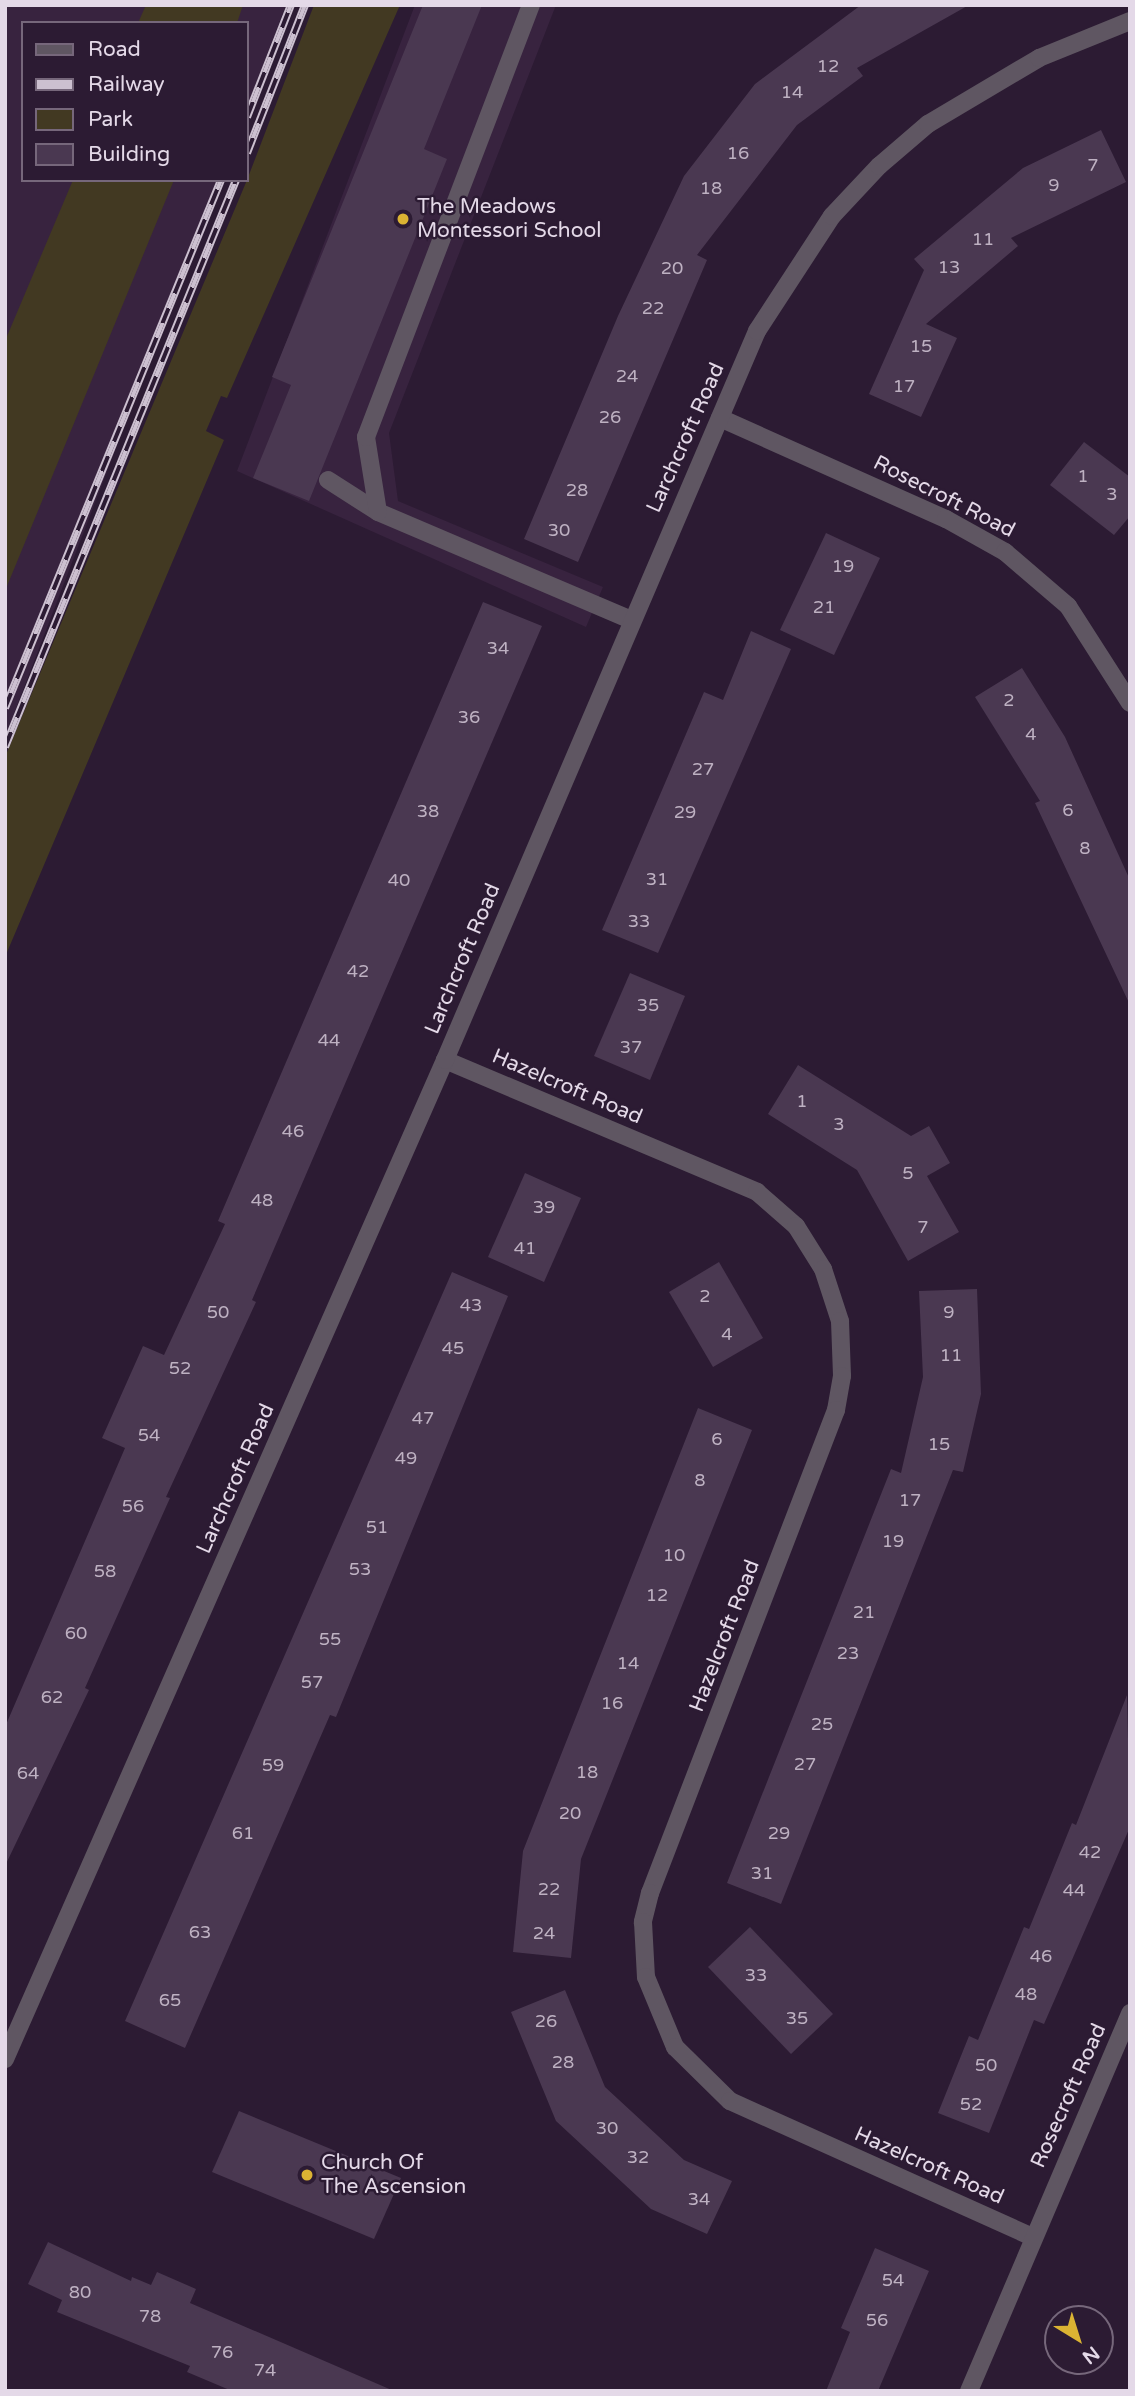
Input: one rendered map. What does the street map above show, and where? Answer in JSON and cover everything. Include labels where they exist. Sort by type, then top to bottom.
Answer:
[{"type":"street","points":[[378,512],[366,437],[531,5]]},
{"type":"street","name":"Larchcroft Road","points":[[5,2059],[445,1060],[757,331],[794,268],[832,216],[879,166],[928,124],[981,89],[1039,58],[1130,21]]},
{"type":"street","name":"Rosecroft Road","points":[[720,418],[946,519],[1005,552],[1068,606],[1130,704]]},
{"type":"street","points":[[328,480],[378,512],[631,621]]},
{"type":"street","name":"Hazelcroft Road","points":[[445,1060],[757,1192],[796,1226],[823,1269],[840,1321],[842,1376],[836,1410],[650,1893],[643,1922],[646,1977],[675,2047],[730,2101],[1032,2237]]},
{"type":"street","name":"Rosecroft Road","points":[[969,2391],[1032,2237],[1130,2013]]},
{"type":"shaded area","points":[[5,5],[286,5],[248,104],[248,21],[21,21],[21,182],[218,182],[5,737]]},
{"type":"shaded area","name":"The Meadows Montessori School","points":[[415,5],[556,5],[389,433],[398,501],[603,587],[586,627],[237,471]]},
{"type":"green space","points":[[146,5],[243,5],[238,21],[139,21]]},
{"type":"green space","points":[[314,5],[400,5],[227,398],[221,396],[206,431],[224,440],[5,957],[5,757],[248,177]]},
{"type":"green space","points":[[72,182],[173,182],[5,591],[5,341]]},
{"type":"building","points":[[423,5],[482,5],[424,149],[447,159],[309,501],[253,478],[291,385],[272,377]]},
{"type":"building","points":[[861,5],[969,5],[857,68],[863,76],[797,125],[697,255],[707,260],[578,562],[524,539],[618,316],[684,176],[755,84]]},
{"type":"building","points":[[1101,130],[1126,182],[1011,238],[1018,246],[926,324],[957,338],[921,417],[869,394],[924,270],[914,259],[1023,168]]},
{"type":"building","points":[[1084,442],[1130,477],[1130,516],[1114,535],[1050,485]]},
{"type":"building","points":[[826,533],[880,558],[834,655],[780,630]]},
{"type":"building","points":[[483,602],[542,626],[252,1300],[256,1302],[166,1497],[170,1498],[85,1688],[89,1690],[5,1866],[5,1727],[125,1448],[102,1438],[143,1346],[164,1355],[225,1224],[218,1221]]},
{"type":"building","points":[[751,631],[791,649],[658,953],[602,930],[704,692],[723,700]]},
{"type":"building","points":[[1022,668],[1065,737],[1130,880],[1130,1005],[1035,803],[1040,801],[975,697]]},
{"type":"building","points":[[630,973],[685,996],[650,1080],[594,1056]]},
{"type":"building","points":[[798,1065],[911,1136],[929,1126],[950,1163],[927,1176],[959,1232],[908,1261],[857,1170],[768,1114]]},
{"type":"building","points":[[525,1173],[581,1198],[544,1282],[488,1257]]},
{"type":"building","points":[[719,1262],[763,1338],[713,1367],[669,1292]]},
{"type":"building","points":[[452,1272],[508,1296],[336,1717],[330,1715],[185,2048],[125,2021]]},
{"type":"building","points":[[977,1289],[981,1394],[963,1472],[953,1470],[781,1904],[727,1883],[891,1469],[901,1473],[923,1377],[919,1291]]},
{"type":"building","points":[[698,1408],[752,1430],[581,1859],[571,1958],[513,1952],[523,1851]]},
{"type":"building","points":[[1127,1695],[1130,1827],[1044,2024],[1034,2020],[989,2133],[938,2113],[969,2036],[978,2040],[1024,1927],[1029,1929],[1072,1823],[1076,1825]]},
{"type":"building","points":[[750,1927],[833,2014],[791,2054],[708,1967]]},
{"type":"building","points":[[565,1990],[605,2087],[684,2160],[732,2181],[707,2234],[651,2209],[556,2121],[511,2012]]},
{"type":"building","name":"Church Of The Ascension","points":[[239,2111],[401,2178],[374,2239],[212,2172]]},
{"type":"building","points":[[48,2242],[131,2281],[132,2277],[151,2285],[157,2272],[196,2289],[190,2303],[394,2391],[232,2391],[187,2372],[190,2366],[57,2312],[62,2300],[28,2284]]},
{"type":"building","points":[[875,2248],[929,2271],[878,2391],[826,2391],[850,2332],[841,2328]]},
{"type":"railway","points":[[248,114],[291,5]]},
{"type":"railway","points":[[248,150],[305,5]]},
{"type":"railway","points":[[5,708],[220,182]]},
{"type":"railway","points":[[5,747],[235,182]]},
{"type":"place","name":"The Meadows Montessori School","points":[[403,219]]},
{"type":"place","name":"Church Of The Ascension","points":[[307,2175]]}]
